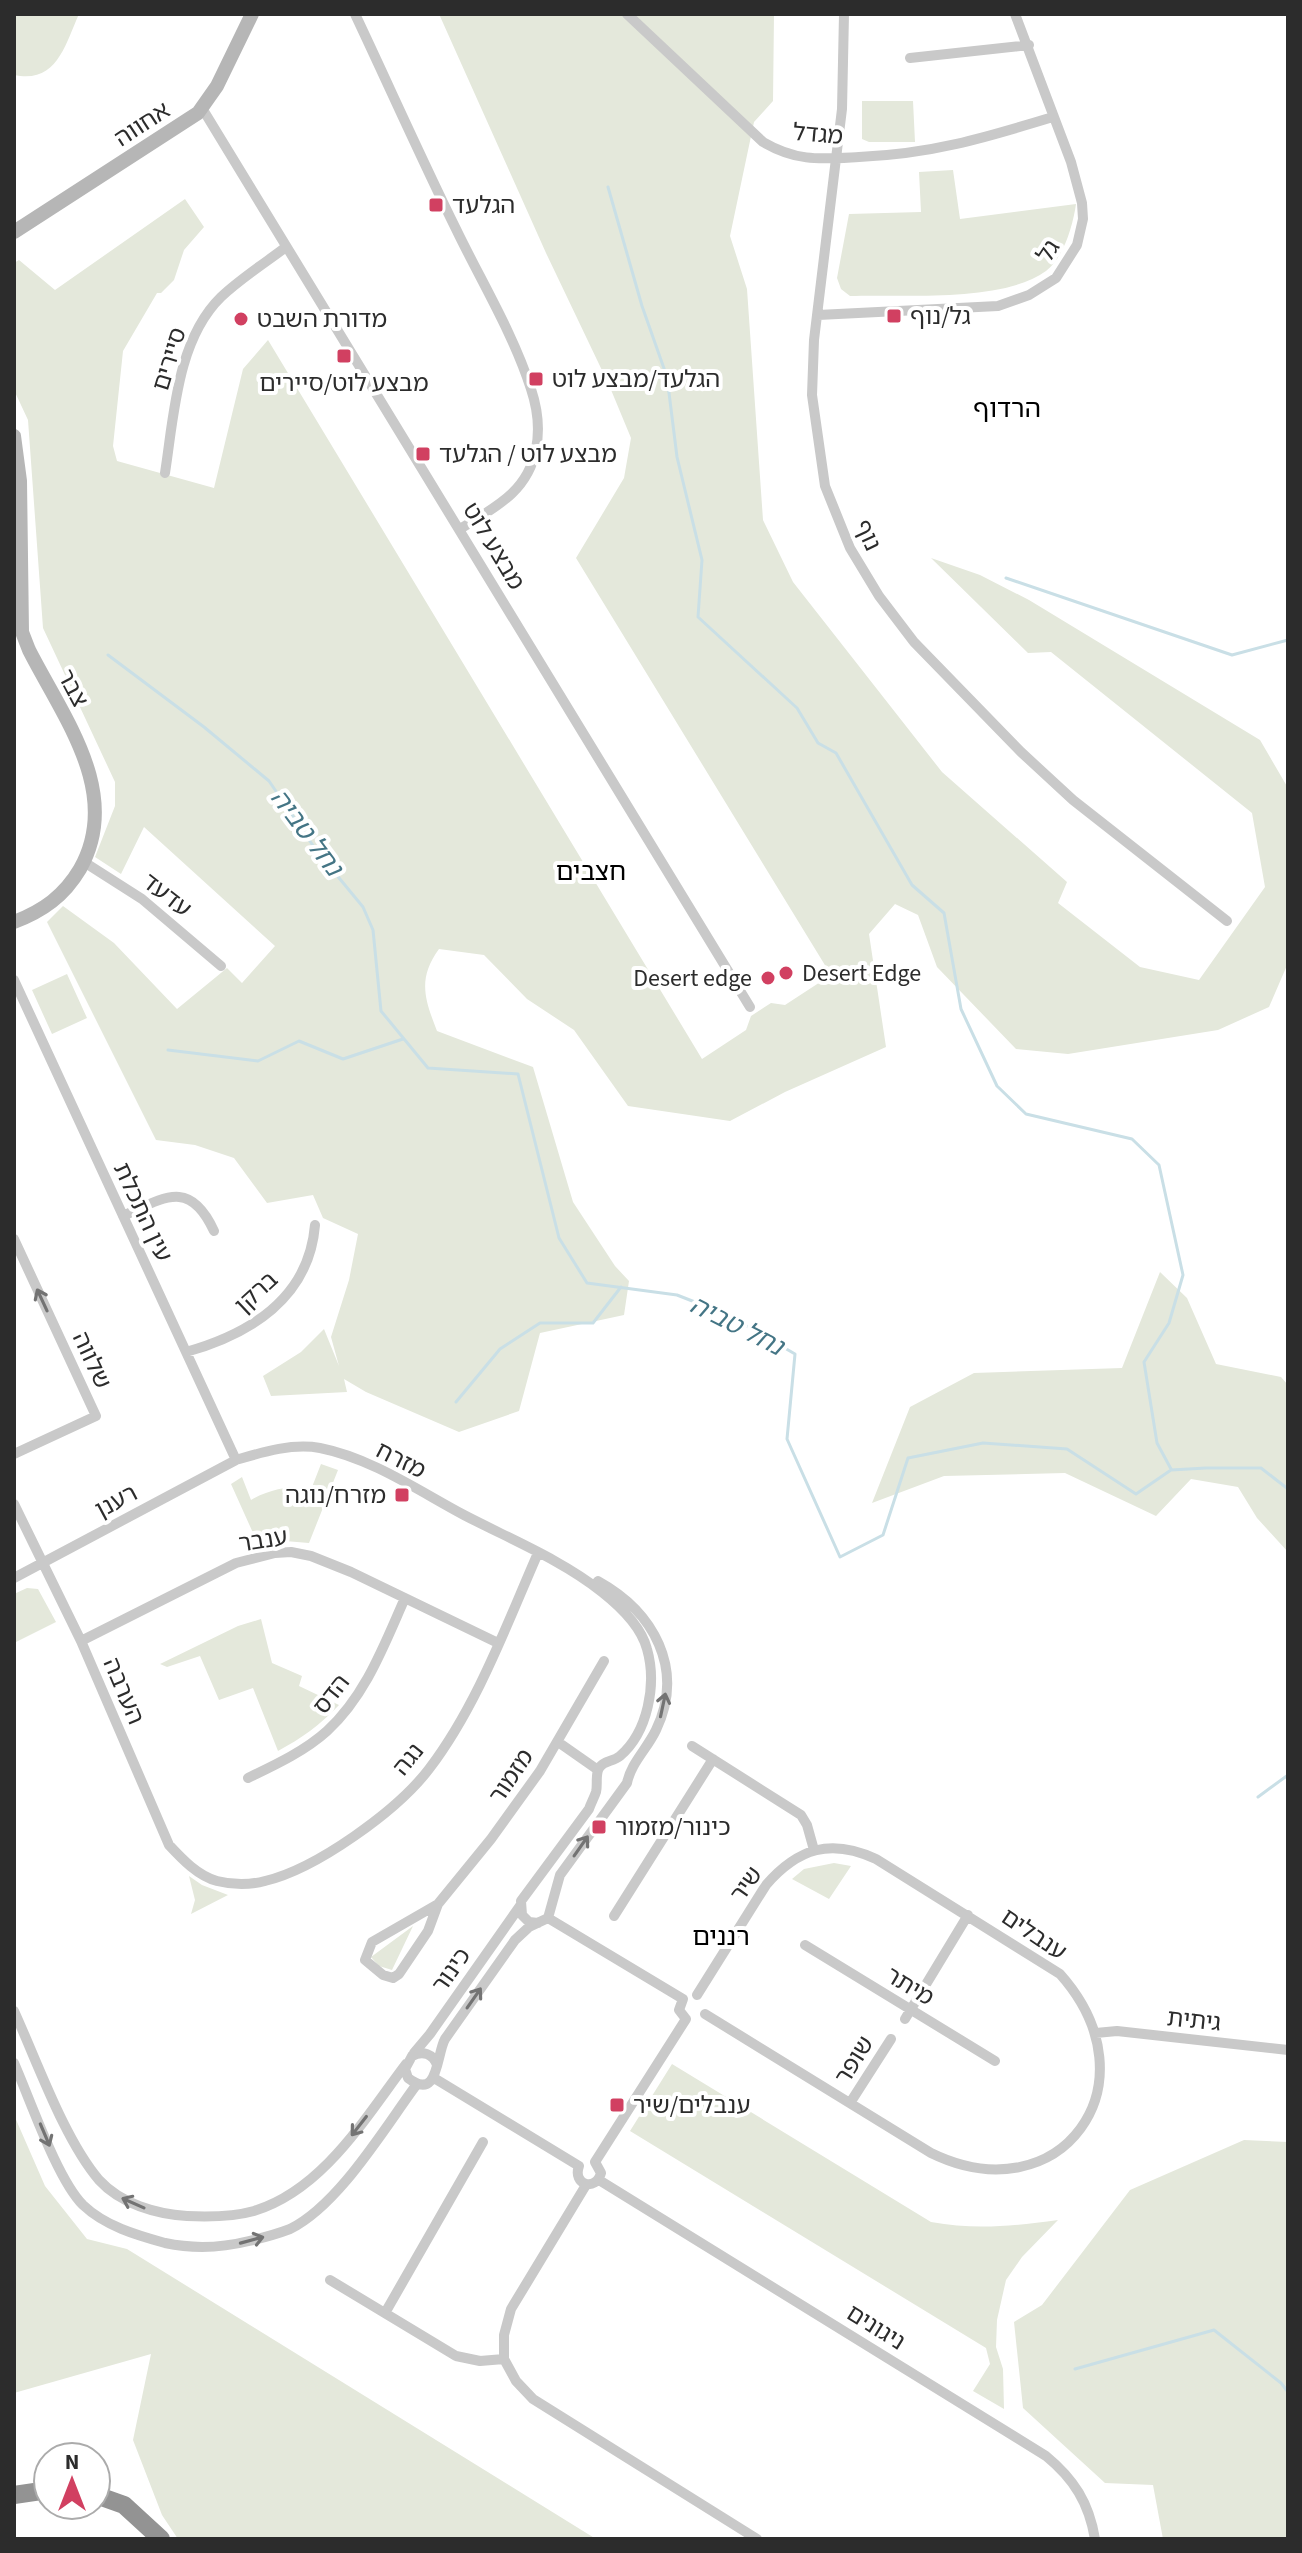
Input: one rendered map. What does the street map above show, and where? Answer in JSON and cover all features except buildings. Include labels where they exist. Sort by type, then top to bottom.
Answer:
[{"type":"highway","points":[[112,2501],[124,2505],[161,2539]]},
{"type":"street","name":"אחווה","points":[[14,232],[202,108],[217,86],[252,14]]},
{"type":"street","points":[[355,14],[521,361],[536,410],[537,447],[526,478],[515,493],[500,505],[460,529]]},
{"type":"street","name":"מגדל","points":[[627,14],[763,142],[788,155],[804,159],[923,153],[1053,117]]},
{"type":"street","name":"נוף","points":[[844,14],[842,109],[812,395],[825,486],[850,548],[879,596],[944,674],[1048,778],[1227,921]]},
{"type":"street","name":"גל","points":[[818,315],[998,306],[1029,295],[1056,278],[1077,245],[1083,219],[1082,203],[1071,162],[1015,14]]},
{"type":"street","points":[[910,58],[1029,45]]},
{"type":"street","name":"מבצע לוט","points":[[202,108],[750,1007]]},
{"type":"street","name":"סיירים","points":[[165,473],[182,376],[192,342],[205,316],[221,297],[286,247]]},
{"type":"street","name":"צבר","points":[[14,436],[20,481],[18,632],[76,740],[95,787],[96,824],[84,862],[73,880],[56,900],[14,922]]},
{"type":"street","name":"עדעד","points":[[84,862],[151,906],[221,966]]},
{"type":"street","name":"עין התכלת","points":[[14,980],[236,1460]]},
{"type":"street","points":[[123,1216],[160,1199],[180,1196],[202,1207],[214,1231]]},
{"type":"street","name":"ברקן","points":[[186,1352],[235,1336],[278,1304],[300,1276],[309,1258],[315,1225]]},
{"type":"street","name":"שלווה","points":[[14,1239],[96,1416],[14,1454]]},
{"type":"street","name":"מזרח","points":[[236,1460],[271,1450],[297,1447],[341,1454],[367,1464],[602,1583],[622,1598],[653,1632],[662,1647],[667,1681],[663,1712],[647,1747],[628,1774]]},
{"type":"street","name":"רענן","points":[[14,1578],[236,1460]]},
{"type":"street","name":"הערבה","points":[[14,1504],[81,1641],[169,1845],[213,1880]]},
{"type":"street","name":"ענבר","points":[[81,1641],[236,1563],[291,1552],[311,1556],[498,1643]]},
{"type":"street","name":"מזרח","points":[[538,1553],[601,1591],[634,1624],[648,1650],[651,1681],[647,1708],[634,1738],[613,1761]]},
{"type":"street","name":"נגה","points":[[213,1880],[251,1884],[280,1877],[331,1850],[384,1813],[428,1770],[461,1720],[538,1553]]},
{"type":"street","name":"הדס","points":[[248,1778],[303,1749],[344,1714],[376,1663],[405,1598]]},
{"type":"street","name":"מזמור","points":[[438,1904],[372,1942],[365,1960],[383,1975],[393,1978],[399,1974],[428,1931],[438,1904],[522,1798],[604,1661]]},
{"type":"street","points":[[558,1742],[597,1775],[606,1791],[620,1790]]},
{"type":"street","points":[[692,1746],[801,1815],[814,1850]]},
{"type":"street","points":[[614,1916],[713,1759]]},
{"type":"street","points":[[543,1921],[557,1881],[627,1783],[628,1774],[623,1765],[613,1761],[604,1763],[597,1775],[589,1809],[520,1906],[525,1919],[543,1921],[683,1999]]},
{"type":"street","name":"ענבלים","points":[[705,2014],[952,2163],[987,2170],[1019,2168],[1062,2147],[1083,2126],[1096,2101],[1100,2068],[1096,2033],[1085,2007],[1060,1974],[876,1859],[858,1851],[814,1850]]},
{"type":"street","name":"שיר","points":[[697,1995],[766,1885],[788,1863],[814,1850]]},
{"type":"street","points":[[528,1894],[542,1893],[551,1905]]},
{"type":"street","name":"כינור","points":[[14,2011],[79,2152],[101,2182],[122,2198],[148,2210],[170,2215],[240,2214],[257,2210],[299,2187],[338,2153],[430,2034],[520,1906]]},
{"type":"street","points":[[908,2014],[968,1915]]},
{"type":"street","name":"כינור","points":[[437,2065],[445,2039],[506,1952],[521,1932],[543,1921]]},
{"type":"street","name":"מיתר","points":[[805,1945],[908,2014],[995,2061]]},
{"type":"street","points":[[697,1995],[705,2002],[705,2014],[694,2021],[686,2019],[679,2010],[683,1999],[697,1995]]},
{"type":"street","points":[[595,2162],[686,2019]]},
{"type":"street","name":"גיתית","points":[[1096,2033],[1117,2031],[1288,2050]]},
{"type":"street","name":"שופר","points":[[850,2103],[891,2039]]},
{"type":"street","points":[[427,2053],[437,2065],[434,2078],[426,2083],[417,2084],[408,2078],[409,2060],[427,2053]]},
{"type":"street","points":[[14,2063],[61,2172],[82,2204],[108,2223],[179,2246],[223,2247],[291,2228],[318,2209],[350,2176],[417,2084]]},
{"type":"street","points":[[434,2078],[579,2166]]},
{"type":"street","points":[[385,2313],[483,2142]]},
{"type":"street","points":[[579,2166],[588,2161],[595,2162]]},
{"type":"street","points":[[579,2166],[577,2177],[586,2185],[593,2185],[601,2173],[595,2162]]},
{"type":"street","name":"ניגונים","points":[[599,2180],[1046,2456],[1067,2474],[1084,2498],[1095,2539]]},
{"type":"street","points":[[586,2185],[511,2309],[504,2335],[504,2359],[516,2381],[533,2399],[757,2539]]},
{"type":"street","points":[[330,2280],[456,2356],[480,2361],[504,2359]]},
{"type":"shaded area","points":[[14,14],[79,14],[57,60],[40,74],[14,75]]},
{"type":"shaded area","points":[[439,14],[774,14],[773,101],[754,122],[730,236],[747,289],[763,520],[793,582],[942,772],[1067,882],[1058,903],[1140,967],[1199,980],[1265,887],[1252,813],[1051,652],[1028,653],[931,558],[980,575],[1029,600],[1260,740],[1288,788],[1288,963],[1269,1007],[1218,1030],[1068,1054],[1016,1049],[937,967],[918,915],[895,904],[869,934],[886,1047],[785,1092],[730,1121],[628,1106],[574,1030],[527,999],[484,955],[439,949],[428,970],[425,990],[437,1031],[533,1067],[573,1202],[615,1266],[629,1281],[624,1315],[540,1333],[519,1411],[459,1432],[366,1392],[344,1379],[347,1392],[271,1396],[263,1376],[301,1352],[324,1329],[339,1366],[331,1337],[349,1280],[358,1234],[323,1218],[313,1195],[267,1203],[234,1158],[195,1145],[156,1140],[47,922],[63,906],[114,943],[177,1009],[227,968],[242,983],[275,946],[144,827],[121,874],[95,857],[115,806],[115,782],[43,628],[28,420],[14,390],[14,263],[19,260],[55,290],[185,199],[204,227],[184,250],[174,280],[161,293],[157,293],[123,351],[113,446],[117,461],[214,488],[243,369],[268,340],[702,1059],[746,1030],[751,1016],[771,1003],[785,1005],[831,975],[576,558],[624,478],[631,438]]},
{"type":"shaded area","points":[[862,101],[913,101],[915,142],[869,142],[862,139]]},
{"type":"shaded area","points":[[953,170],[960,219],[1076,204],[1067,240],[1052,265],[1027,281],[979,292],[850,296],[841,289],[837,278],[849,214],[921,212],[919,172]]},
{"type":"shaded area","points":[[67,974],[87,1018],[52,1034],[32,990]]},
{"type":"shaded area","points":[[1160,1272],[1187,1298],[1216,1364],[1281,1377],[1288,1385],[1288,1552],[1257,1518],[1238,1487],[1191,1479],[1156,1516],[1065,1473],[944,1476],[872,1503],[910,1407],[974,1373],[1122,1368]]},
{"type":"shaded area","points":[[321,1464],[338,1470],[309,1543],[273,1540],[258,1544],[231,1484],[242,1477],[251,1500],[280,1489],[312,1487]]},
{"type":"shaded area","points":[[27,1588],[38,1589],[56,1622],[14,1643],[14,1594]]},
{"type":"shaded area","points":[[261,1619],[272,1663],[302,1676],[299,1686],[339,1705],[310,1731],[278,1751],[253,1688],[219,1700],[200,1656],[167,1667],[160,1664],[238,1626]]},
{"type":"shaded area","points":[[834,1863],[851,1866],[829,1899],[792,1879],[804,1869]]},
{"type":"shaded area","points":[[189,1876],[228,1895],[191,1914],[195,1900]]},
{"type":"shaded area","points":[[413,1926],[392,1970],[379,1966],[371,1957]]},
{"type":"shaded area","points":[[672,2064],[931,2222],[994,2226],[1058,2220],[1022,2257],[1006,2280],[997,2320],[996,2347],[1003,2369],[1004,2409],[973,2391],[990,2364],[986,2348],[630,2131]]},
{"type":"shaded area","points":[[14,2115],[45,2186],[87,2239],[127,2249],[596,2539],[178,2539],[162,2515],[133,2440],[151,2354],[14,2393]]},
{"type":"shaded area","points":[[1244,2140],[1288,2142],[1288,2539],[1163,2539],[1153,2485],[1105,2483],[1023,2408],[1014,2322],[1042,2305],[1130,2190]]},
{"type":"waterway","points":[[608,187],[642,306],[667,377],[677,457],[702,560],[698,617],[797,708],[818,743],[836,753],[912,885],[944,913],[961,1009],[997,1086],[1026,1114],[1132,1139],[1159,1165],[1183,1275],[1169,1323],[1144,1362],[1157,1443],[1171,1469]]},
{"type":"waterway","points":[[1006,578],[1232,655],[1288,640]]},
{"type":"waterway","name":"נחל טביה","points":[[108,655],[204,727],[269,781],[316,850],[363,907],[373,930],[381,1011],[428,1068],[518,1074],[559,1238],[587,1283],[677,1295],[728,1315],[795,1354],[787,1439],[840,1557],[883,1535],[908,1458],[983,1443],[1067,1449],[1136,1494],[1171,1470],[1206,1468],[1261,1468],[1288,1489]]},
{"type":"waterway","points":[[168,1050],[258,1061],[299,1041],[343,1059],[403,1039]]},
{"type":"waterway","points":[[456,1402],[500,1349],[540,1323],[593,1323],[621,1287]]},
{"type":"waterway","points":[[1258,1797],[1288,1775]]},
{"type":"waterway","points":[[1075,2369],[1214,2330],[1281,2383],[1288,2392]]},
{"type":"place","name":"הגלעד","points":[[436,205]]},
{"type":"place","name":"גל/נוף","points":[[894,316]]},
{"type":"place","name":"מדורת השבט","points":[[241,319]]},
{"type":"place","name":"מבצע לוט/סיירים","points":[[344,356]]},
{"type":"place","name":"הגלעד/מבצע לוט","points":[[536,379]]},
{"type":"place","name":"מבצע לוט / הגלעד","points":[[423,454]]},
{"type":"place","name":"Desert Edge","points":[[786,973]]},
{"type":"place","name":"Desert edge","points":[[768,978]]},
{"type":"place","name":"מזרח/נוגה","points":[[402,1495]]},
{"type":"place","name":"כינור/מזמור","points":[[599,1827]]},
{"type":"place","name":"ענבלים/שיר","points":[[617,2105]]},
{"type":"district","name":"הרדוף","points":[[1007,408]]},
{"type":"district","name":"חצבים","points":[[591,871]]},
{"type":"district","name":"רננים","points":[[721,1936]]}]
